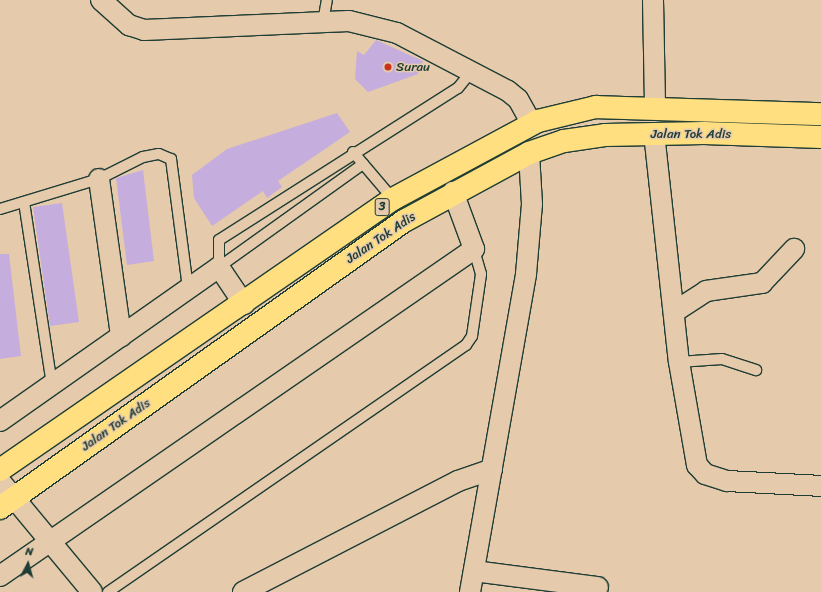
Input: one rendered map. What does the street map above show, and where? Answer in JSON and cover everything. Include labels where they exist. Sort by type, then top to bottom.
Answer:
[{"type":"main road","name":"Jalan Tok Adis","points":[[0,470],[244,304],[393,199],[532,124],[596,108],[655,107],[821,114]]},
{"type":"main road","name":"Jalan Tok Adis","points":[[7,503],[404,221],[453,192],[529,153],[585,136],[654,133],[821,137]]},
{"type":"street","points":[[101,0],[129,25],[144,30],[350,21],[397,33],[472,70],[518,99],[532,124]]},
{"type":"street","points":[[653,0],[655,107]]},
{"type":"street","points":[[654,133],[679,362],[697,465],[705,474],[727,481],[821,486]]},
{"type":"street","points":[[470,592],[526,274],[532,204],[529,153]]},
{"type":"street","points":[[99,179],[121,336]]},
{"type":"street","points":[[0,576],[474,248],[453,192]]},
{"type":"street","points":[[674,312],[706,291],[762,283],[794,249]]},
{"type":"street","points":[[0,421],[219,267],[244,304]]},
{"type":"street","points":[[243,592],[458,481],[492,469]]},
{"type":"street","points":[[0,481],[7,503],[49,541],[92,592]]},
{"type":"street","points":[[474,571],[598,587]]},
{"type":"lane","points":[[323,22],[328,0]]},
{"type":"lane","points":[[219,267],[219,240],[353,152],[458,88],[472,70]]},
{"type":"lane","points":[[353,152],[393,199]]},
{"type":"lane","points":[[0,209],[99,179],[143,157],[159,154],[171,160],[188,289]]},
{"type":"lane","points":[[219,267],[363,164]]},
{"type":"lane","points":[[24,202],[52,385]]},
{"type":"lane","points":[[108,592],[466,345],[472,336],[481,274],[474,248]]},
{"type":"lane","points":[[679,362],[722,359],[756,370]]},
{"type":"building","name":"Surau","points":[[376,40],[423,61],[418,74],[368,92],[355,79],[357,51],[364,55]]},
{"type":"building","points":[[337,113],[350,132],[278,181],[282,187],[267,198],[263,191],[212,226],[194,198],[192,175],[227,149]]},
{"type":"building","points":[[143,170],[154,261],[127,265],[116,178]]},
{"type":"building","points":[[62,203],[79,322],[50,326],[33,207]]},
{"type":"building","points":[[0,254],[9,254],[21,356],[0,359]]},
{"type":"place","name":"Surau","points":[[388,67]]}]
